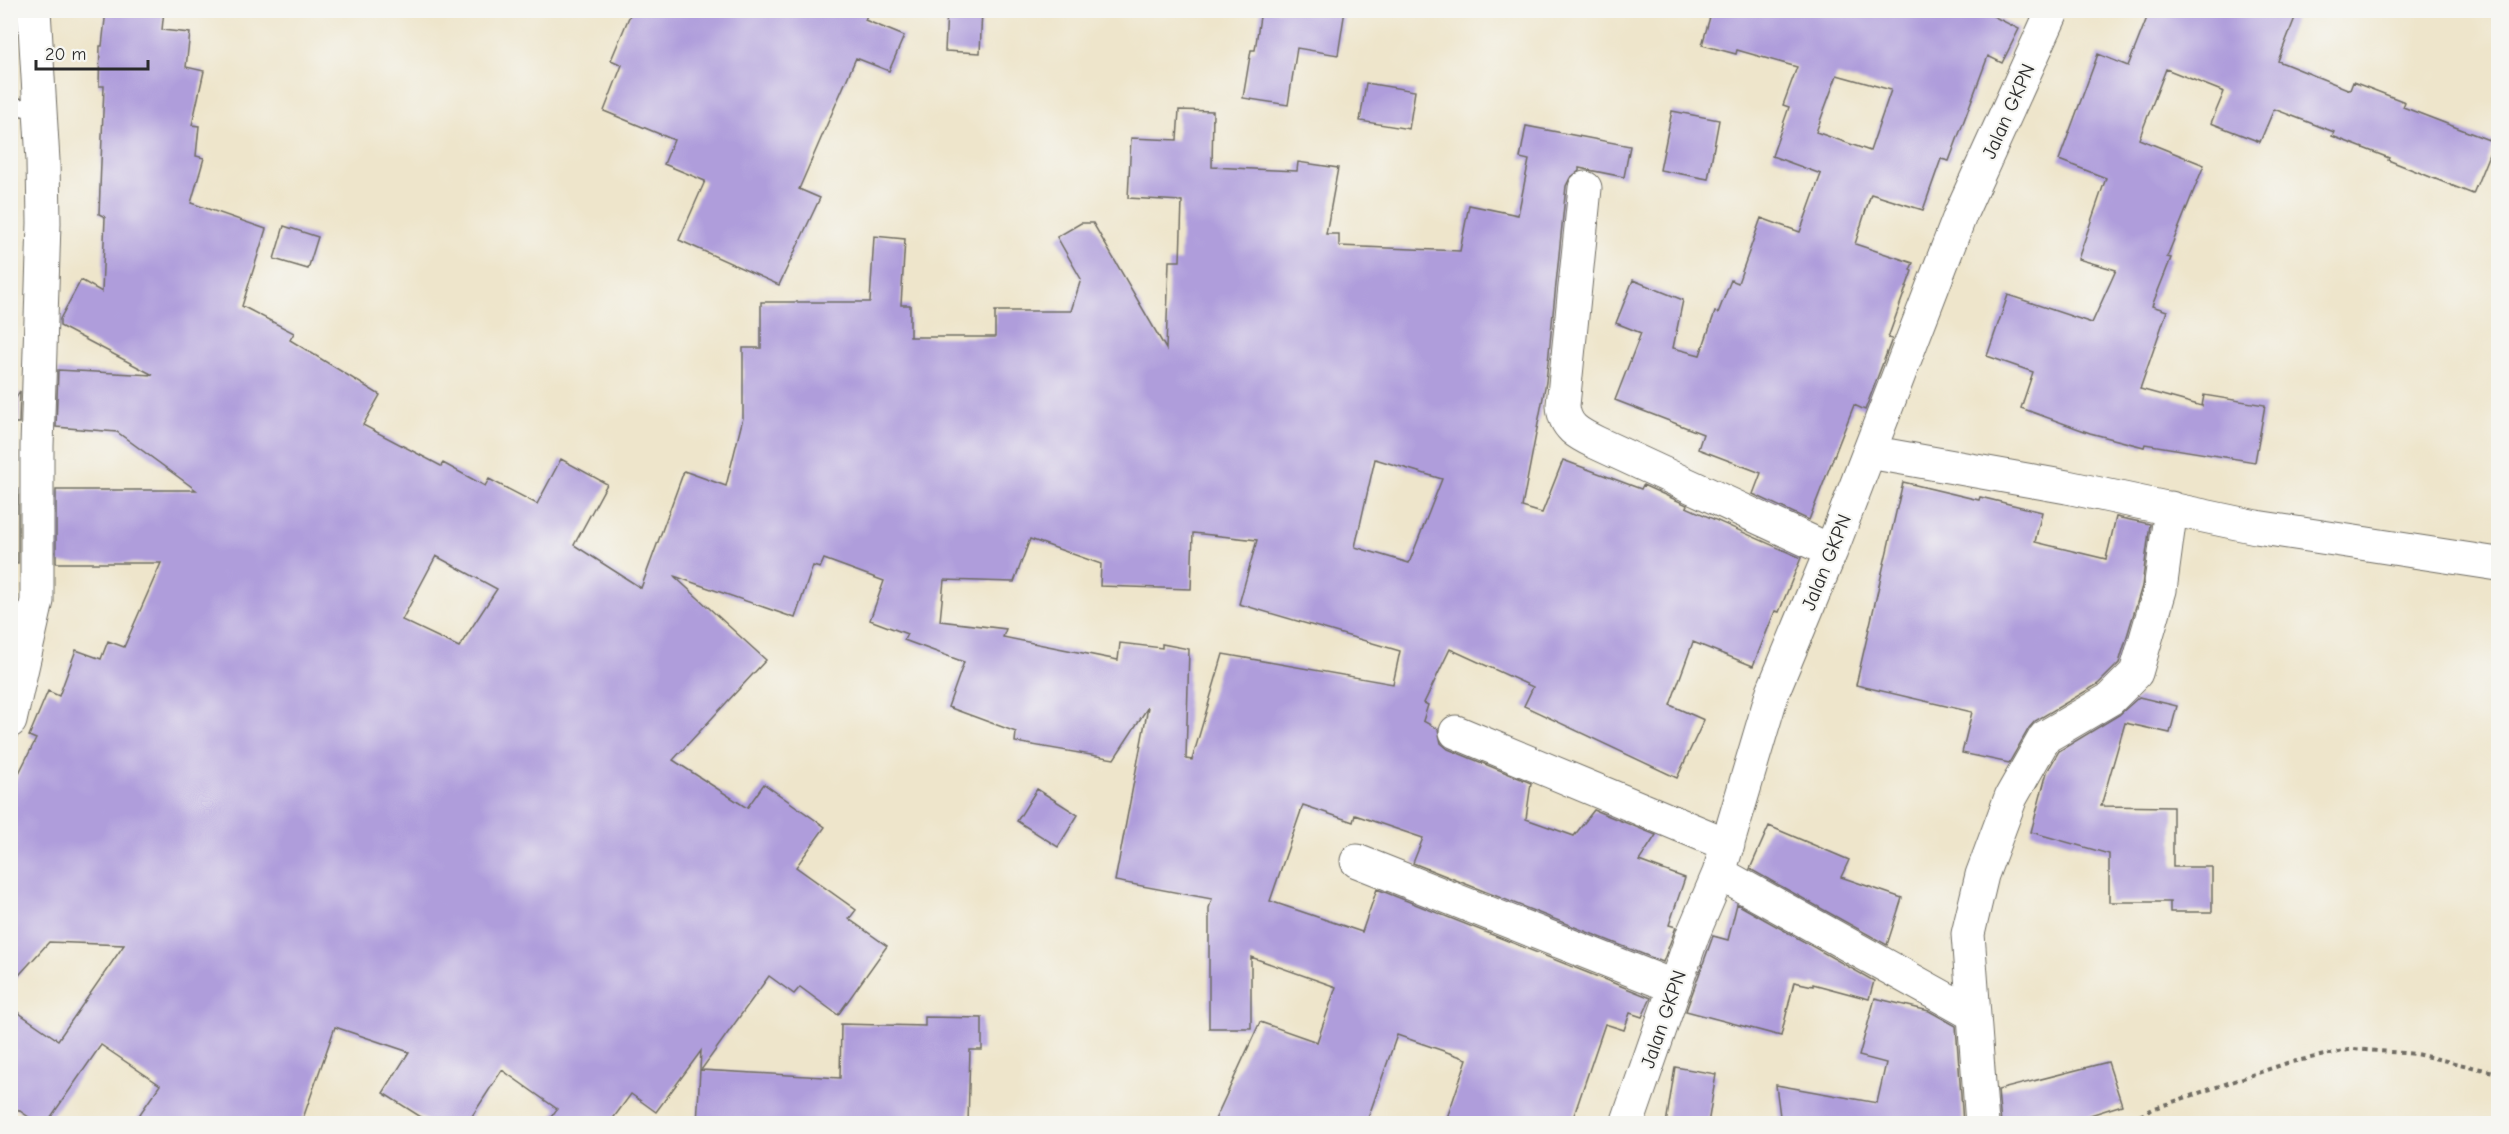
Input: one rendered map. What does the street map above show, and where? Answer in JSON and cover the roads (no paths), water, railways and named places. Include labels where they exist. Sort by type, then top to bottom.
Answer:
[{"type":"street","points":[[10,721],[37,601],[38,428],[44,223],[25,108],[34,10]]},
{"type":"street","name":"Jalan GKPN","points":[[1627,1124],[1710,889],[1724,859],[1773,691],[1831,551],[1961,213],[2053,10]]},
{"type":"street","points":[[1585,188],[1563,405],[1569,426],[1578,434],[1596,443],[1831,551]]},
{"type":"street","points":[[1869,452],[2067,487],[2256,526],[2499,564]]},
{"type":"street","points":[[1982,1124],[1968,934],[1982,874],[2011,797],[2045,737],[2110,699],[2136,673],[2160,590],[2171,508]]},
{"type":"street","points":[[1456,732],[1724,859],[1973,1014]]},
{"type":"street","points":[[1358,861],[1675,987]]}]
